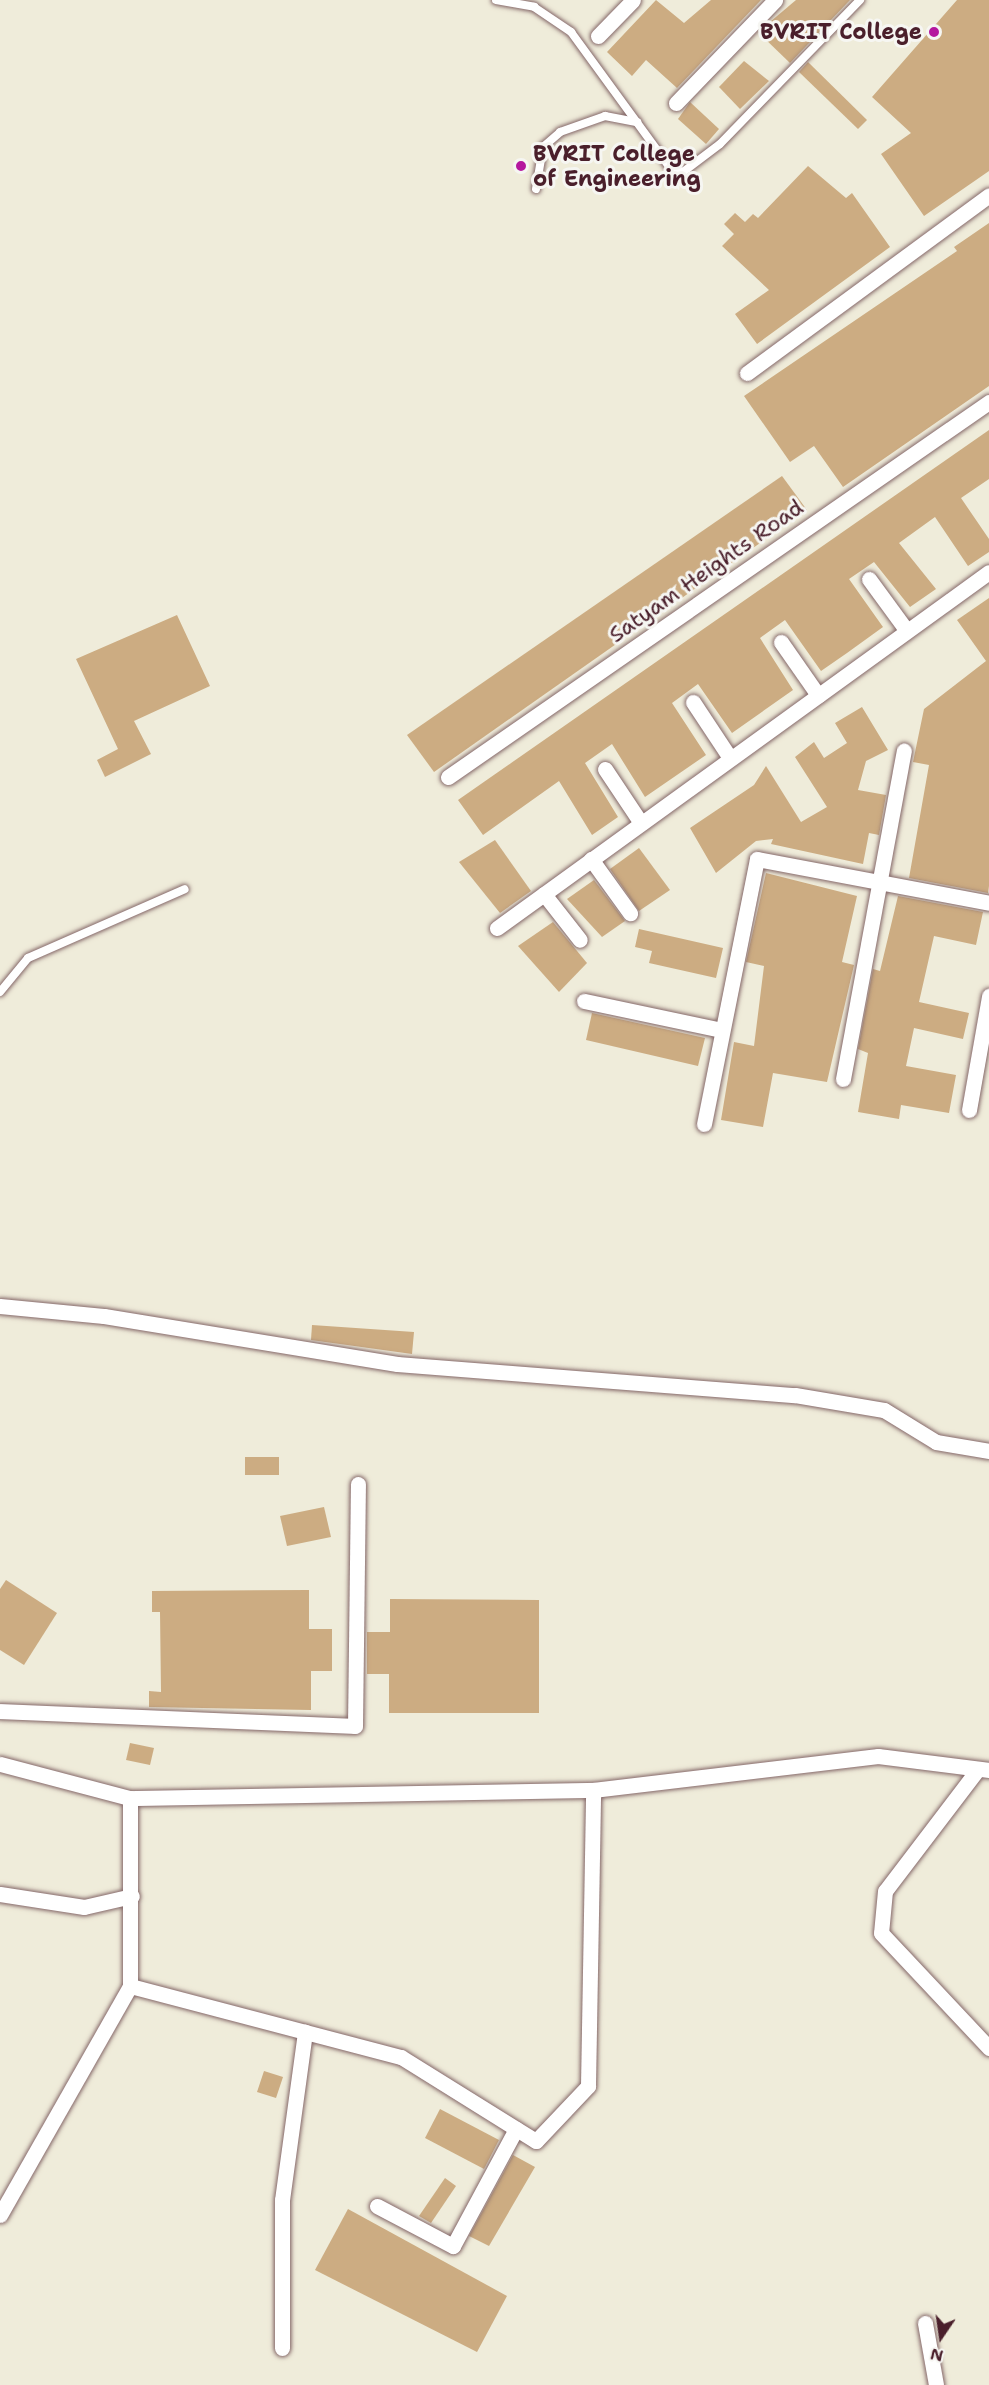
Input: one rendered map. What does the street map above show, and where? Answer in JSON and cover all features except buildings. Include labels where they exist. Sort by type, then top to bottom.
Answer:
[{"type":"street","points":[[598,36],[633,0]]},
{"type":"street","points":[[676,103],[775,0]]},
{"type":"street","points":[[747,373],[989,195]]},
{"type":"street","name":"Satyam Heights Road","points":[[448,777],[989,402]]},
{"type":"street","points":[[497,928],[989,572]]},
{"type":"street","points":[[869,579],[906,632]]},
{"type":"street","points":[[781,642],[818,695]]},
{"type":"street","points":[[693,702],[730,758]]},
{"type":"street","points":[[843,1079],[904,751]]},
{"type":"street","points":[[605,769],[641,823]]},
{"type":"street","points":[[591,859],[630,913]]},
{"type":"street","points":[[704,1124],[757,859],[989,903]]},
{"type":"street","points":[[544,894],[580,940]]},
{"type":"street","points":[[969,1110],[989,996]]},
{"type":"street","points":[[584,1001],[722,1030]]},
{"type":"street","points":[[0,1306],[104,1316],[397,1364],[795,1395],[884,1410],[936,1442],[989,1451]]},
{"type":"street","points":[[0,1711],[355,1726],[358,1484]]},
{"type":"street","points":[[0,1764],[130,1798],[593,1790],[878,1756],[984,1770]]},
{"type":"street","points":[[984,1770],[885,1891],[881,1933],[989,2048]]},
{"type":"street","points":[[130,1986],[401,2057],[536,2141],[588,2086],[593,1790]]},
{"type":"street","points":[[0,2216],[130,1986],[132,1896],[130,1798]]},
{"type":"street","points":[[0,1894],[84,1907],[132,1896]]},
{"type":"street","points":[[282,2348],[282,2200],[305,2032]]},
{"type":"street","points":[[377,2206],[453,2246],[516,2129]]},
{"type":"street","points":[[925,2323],[936,2385]]},
{"type":"lane","points":[[496,0],[534,7],[571,32],[671,169],[695,168],[860,0]]},
{"type":"lane","points":[[536,189],[543,147],[560,132],[605,116],[637,122]]},
{"type":"lane","points":[[0,992],[28,958],[185,889]]},
{"type":"place","name":"BVRIT College","points":[[934,32]]},
{"type":"place","name":"BVRIT College of Engineering","points":[[521,166]]}]
